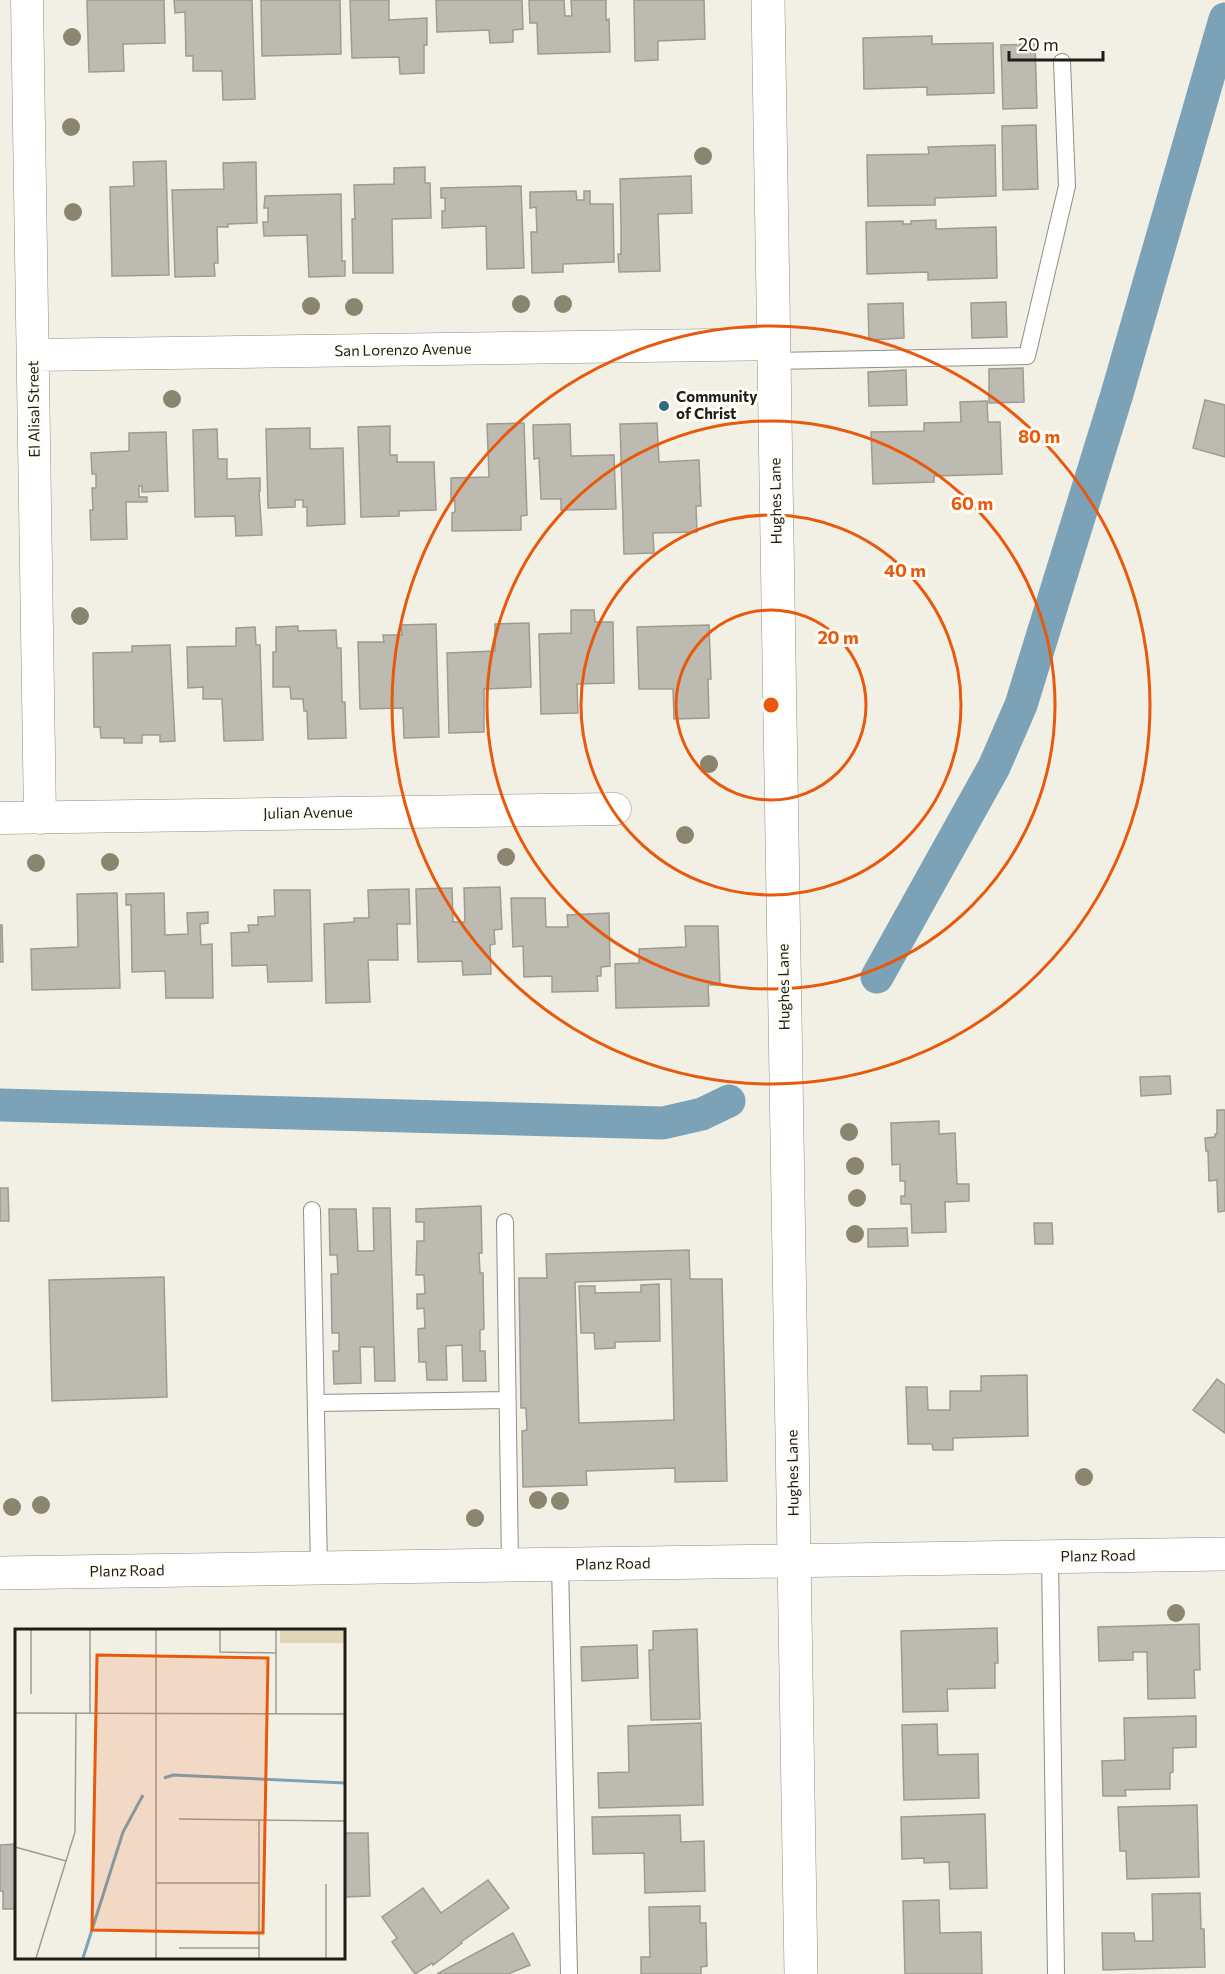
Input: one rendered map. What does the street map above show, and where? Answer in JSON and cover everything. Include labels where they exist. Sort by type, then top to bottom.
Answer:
[{"type":"street","name":"El Alisal Street","points":[[27,0],[40,818]]},
{"type":"street","name":"Hughes Lane","points":[[768,0],[801,1974]]},
{"type":"street","name":"San Lorenzo Avenue","points":[[33,355],[774,352]]},
{"type":"street","name":"Julian Avenue","points":[[0,818],[615,808]]},
{"type":"street","name":"Planz Road","points":[[0,1573],[1225,1554]]},
{"type":"lane","points":[[774,352],[1027,356],[1067,186],[1062,62]]},
{"type":"lane","points":[[312,1210],[319,1568]]},
{"type":"lane","points":[[505,1222],[510,1565]]},
{"type":"lane","points":[[316,1404],[507,1400]]},
{"type":"lane","points":[[1050,1557],[1056,1974]]},
{"type":"lane","points":[[560,1564],[569,1974]]},
{"type":"building","points":[[87,0],[164,0],[165,43],[123,44],[124,71],[89,72]]},
{"type":"building","points":[[174,0],[252,0],[255,99],[223,100],[222,71],[193,71],[193,56],[186,56],[185,12],[175,13]]},
{"type":"building","points":[[261,0],[340,0],[341,54],[262,56]]},
{"type":"building","points":[[350,0],[389,0],[389,20],[427,18],[424,73],[400,74],[399,57],[352,58]]},
{"type":"building","points":[[436,0],[522,0],[523,29],[513,30],[513,42],[490,43],[489,30],[437,32]]},
{"type":"building","points":[[529,0],[564,0],[565,16],[572,16],[571,0],[606,0],[610,52],[538,54],[537,23],[530,23]]},
{"type":"building","points":[[634,0],[704,0],[705,39],[658,41],[658,60],[635,61]]},
{"type":"building","points":[[932,36],[932,44],[993,43],[994,93],[927,95],[927,87],[864,89],[863,38]]},
{"type":"building","points":[[1035,44],[1037,108],[1003,109],[1001,45]]},
{"type":"building","points":[[1036,125],[1038,189],[1003,190],[1002,126]]},
{"type":"building","points":[[995,145],[996,196],[935,198],[935,205],[868,206],[867,155],[929,154],[928,147]]},
{"type":"building","points":[[166,161],[169,275],[112,276],[110,187],[134,186],[133,162]]},
{"type":"building","points":[[256,162],[257,223],[228,224],[228,227],[217,227],[218,263],[214,263],[215,276],[175,277],[172,190],[224,189],[223,163]]},
{"type":"building","points":[[425,167],[425,183],[430,183],[431,218],[392,219],[393,273],[353,273],[354,185],[394,184],[394,168]]},
{"type":"building","points":[[691,176],[692,213],[658,214],[660,271],[619,272],[618,254],[621,254],[620,179]]},
{"type":"building","points":[[521,186],[524,268],[487,269],[486,226],[442,228],[445,198],[441,198],[441,188]]},
{"type":"building","points":[[576,191],[577,200],[584,200],[584,191],[590,191],[590,204],[613,204],[614,262],[563,264],[563,272],[532,273],[531,232],[537,232],[536,207],[530,208],[530,192]]},
{"type":"building","points":[[341,194],[342,261],[345,261],[345,276],[309,277],[307,235],[264,236],[263,222],[268,222],[268,208],[264,208],[265,196]]},
{"type":"building","points":[[936,220],[936,229],[996,227],[997,278],[928,280],[928,272],[867,274],[866,222],[903,221],[903,224],[911,224],[911,221]]},
{"type":"building","points":[[1006,302],[1007,337],[972,338],[971,303]]},
{"type":"building","points":[[903,303],[904,338],[869,340],[868,304]]},
{"type":"building","points":[[1023,368],[1024,402],[989,403],[989,369]]},
{"type":"building","points":[[906,370],[907,405],[869,406],[868,372]]},
{"type":"building","points":[[1205,400],[1225,405],[1225,457],[1193,448]]},
{"type":"building","points":[[987,401],[988,422],[1000,422],[1002,474],[934,476],[934,482],[873,484],[871,432],[924,431],[924,423],[961,422],[960,402]]},
{"type":"building","points":[[524,423],[527,515],[521,516],[521,530],[452,531],[455,501],[451,501],[451,478],[489,477],[487,424]]},
{"type":"building","points":[[657,423],[659,462],[699,460],[701,506],[696,506],[697,532],[653,533],[654,553],[624,554],[620,424]]},
{"type":"building","points":[[570,424],[571,456],[614,455],[616,509],[561,510],[561,499],[541,499],[539,458],[534,459],[533,425]]},
{"type":"building","points":[[390,426],[390,455],[397,455],[397,462],[434,462],[436,510],[399,511],[399,516],[361,517],[358,427]]},
{"type":"building","points":[[310,428],[310,449],[343,448],[345,524],[307,526],[307,507],[303,507],[303,500],[295,500],[295,507],[268,508],[266,429]]},
{"type":"building","points":[[217,429],[218,459],[227,459],[227,479],[260,478],[262,535],[236,536],[235,516],[195,517],[193,430]]},
{"type":"building","points":[[166,432],[168,491],[142,492],[142,486],[139,486],[139,497],[147,497],[147,502],[126,502],[127,539],[91,540],[90,510],[93,510],[92,488],[96,488],[96,474],[92,474],[91,453],[129,451],[129,433]]},
{"type":"building","points":[[571,610],[594,610],[595,622],[613,622],[614,683],[577,684],[578,713],[541,714],[539,634],[571,633]]},
{"type":"building","points":[[529,623],[531,687],[484,689],[484,732],[449,733],[447,653],[495,651],[495,624]]},
{"type":"building","points":[[436,624],[439,737],[404,738],[403,708],[360,709],[358,642],[384,642],[383,635],[402,635],[401,625]]},
{"type":"building","points":[[709,625],[711,679],[708,679],[709,718],[674,719],[673,689],[639,689],[637,627]]},
{"type":"building","points":[[298,626],[298,631],[336,630],[337,648],[341,648],[342,702],[345,702],[346,738],[308,739],[307,711],[304,711],[303,699],[291,699],[290,687],[273,687],[276,627]]},
{"type":"building","points":[[255,627],[256,645],[260,645],[263,740],[224,741],[222,699],[203,699],[203,687],[188,688],[187,647],[236,646],[236,628]]},
{"type":"building","points":[[170,645],[175,741],[160,742],[160,735],[142,735],[142,743],[124,743],[124,738],[101,738],[100,727],[94,727],[93,653],[132,652],[132,646]]},
{"type":"building","points":[[500,887],[502,929],[494,930],[495,944],[490,945],[491,974],[463,975],[462,961],[418,962],[416,889],[452,888],[453,922],[465,922],[464,888]]},
{"type":"building","points":[[409,889],[410,924],[397,924],[398,960],[368,960],[370,1002],[326,1003],[324,924],[354,922],[354,918],[369,918],[368,890]]},
{"type":"building","points":[[274,890],[310,890],[312,981],[268,982],[267,965],[232,966],[231,933],[249,932],[248,925],[258,925],[258,917],[275,916]]},
{"type":"building","points":[[117,893],[120,988],[32,990],[31,949],[78,947],[77,894]]},
{"type":"building","points":[[164,893],[165,935],[188,934],[187,913],[208,912],[208,923],[200,924],[201,945],[212,944],[213,998],[166,998],[165,971],[132,972],[131,905],[126,905],[126,894]]},
{"type":"building","points":[[511,898],[545,898],[546,927],[568,927],[567,915],[609,913],[610,966],[601,967],[601,976],[597,976],[598,991],[552,992],[552,976],[524,977],[523,946],[513,947]]},
{"type":"building","points":[[0,925],[2,925],[3,962],[0,962]]},
{"type":"building","points":[[685,926],[718,926],[720,985],[708,985],[709,1006],[616,1008],[615,964],[639,963],[639,949],[686,947]]},
{"type":"building","points":[[1170,1076],[1171,1094],[1141,1096],[1140,1077]]},
{"type":"building","points":[[1217,1110],[1225,1110],[1225,1211],[1218,1212],[1217,1180],[1209,1181],[1205,1138],[1215,1137],[1217,1134]]},
{"type":"building","points":[[939,1121],[939,1134],[955,1133],[957,1184],[969,1184],[969,1201],[945,1202],[946,1232],[912,1233],[911,1204],[901,1204],[901,1196],[905,1196],[905,1181],[900,1181],[900,1164],[892,1165],[891,1123]]},
{"type":"building","points":[[0,1188],[8,1188],[9,1221],[0,1221]]},
{"type":"building","points":[[481,1206],[482,1253],[479,1253],[480,1273],[483,1273],[484,1329],[480,1330],[480,1351],[485,1351],[486,1381],[463,1381],[462,1345],[446,1346],[447,1380],[427,1380],[426,1362],[419,1362],[418,1329],[425,1328],[424,1308],[417,1309],[417,1294],[425,1294],[424,1275],[416,1275],[417,1241],[424,1241],[424,1222],[416,1222],[416,1209]]},
{"type":"building","points":[[373,1208],[390,1208],[395,1381],[375,1381],[374,1347],[360,1347],[361,1383],[334,1384],[333,1351],[339,1351],[339,1333],[332,1333],[331,1274],[338,1274],[337,1255],[330,1255],[329,1209],[356,1209],[358,1251],[374,1251]]},
{"type":"building","points":[[1034,1223],[1052,1223],[1053,1244],[1035,1244]]},
{"type":"building","points":[[907,1228],[908,1246],[868,1247],[868,1229]]},
{"type":"building","points":[[689,1250],[690,1279],[722,1279],[727,1481],[675,1482],[675,1468],[586,1471],[587,1485],[523,1487],[522,1431],[527,1430],[526,1408],[521,1408],[519,1278],[547,1278],[546,1254]],"holes":[[[671,1279],[674,1420],[579,1423],[575,1282]]]},
{"type":"building","points":[[164,1277],[167,1397],[52,1401],[49,1280]]},
{"type":"building","points":[[659,1284],[660,1341],[615,1342],[615,1348],[595,1349],[594,1333],[581,1333],[579,1286],[595,1286],[595,1293],[641,1292],[641,1285]]},
{"type":"building","points":[[1027,1375],[1028,1436],[953,1438],[953,1450],[933,1450],[932,1444],[908,1444],[906,1387],[927,1387],[928,1410],[950,1410],[950,1391],[981,1391],[981,1376]]},
{"type":"building","points":[[1217,1379],[1225,1385],[1225,1433],[1193,1410]]},
{"type":"building","points":[[1199,1624],[1200,1670],[1194,1670],[1195,1698],[1148,1699],[1147,1652],[1133,1652],[1133,1660],[1099,1661],[1098,1627]]},
{"type":"building","points":[[997,1628],[998,1663],[995,1663],[995,1688],[947,1689],[948,1711],[903,1712],[901,1631]]},
{"type":"building","points":[[697,1629],[700,1719],[651,1720],[649,1650],[653,1650],[653,1631]]},
{"type":"building","points":[[637,1645],[638,1678],[582,1681],[581,1647]]},
{"type":"building","points":[[1196,1716],[1196,1747],[1173,1748],[1170,1789],[1125,1790],[1126,1796],[1103,1796],[1102,1761],[1125,1760],[1124,1718]]},
{"type":"building","points":[[701,1723],[703,1805],[599,1808],[598,1773],[629,1772],[628,1726]]},
{"type":"building","points":[[937,1724],[938,1755],[978,1754],[979,1798],[904,1800],[902,1725]]},
{"type":"building","points":[[1197,1805],[1199,1877],[1127,1879],[1126,1851],[1120,1851],[1118,1807]]},
{"type":"building","points":[[985,1814],[987,1888],[950,1889],[949,1862],[924,1863],[924,1858],[902,1859],[901,1817]]},
{"type":"building","points":[[680,1815],[681,1842],[704,1841],[705,1891],[645,1893],[644,1853],[593,1854],[592,1817]]},
{"type":"building","points":[[345,1833],[368,1833],[370,1896],[345,1897]]},
{"type":"building","points":[[15,1844],[15,1909],[3,1909],[3,1891],[0,1891],[0,1845]]},
{"type":"building","points":[[488,1880],[509,1908],[433,1965],[432,1963],[415,1974],[392,1942],[397,1938],[382,1917],[423,1888],[441,1913]]},
{"type":"building","points":[[1200,1893],[1205,1967],[1103,1970],[1102,1933],[1134,1933],[1135,1941],[1153,1941],[1152,1894]]},
{"type":"building","points":[[939,1900],[940,1933],[981,1932],[982,1974],[905,1974],[903,1901]]},
{"type":"building","points":[[700,1906],[700,1923],[706,1923],[707,1966],[701,1967],[701,1974],[641,1974],[641,1957],[650,1957],[649,1907]]},
{"type":"building","points":[[513,1933],[530,1965],[508,1974],[437,1974]]},
{"type":"waterway","points":[[877,977],[994,767],[1021,705],[1117,394],[1225,19]]},
{"type":"waterway","points":[[0,1105],[663,1123],[702,1114],[729,1101]]},
{"type":"place","name":"Community of Christ","points":[[664,406]]}]
